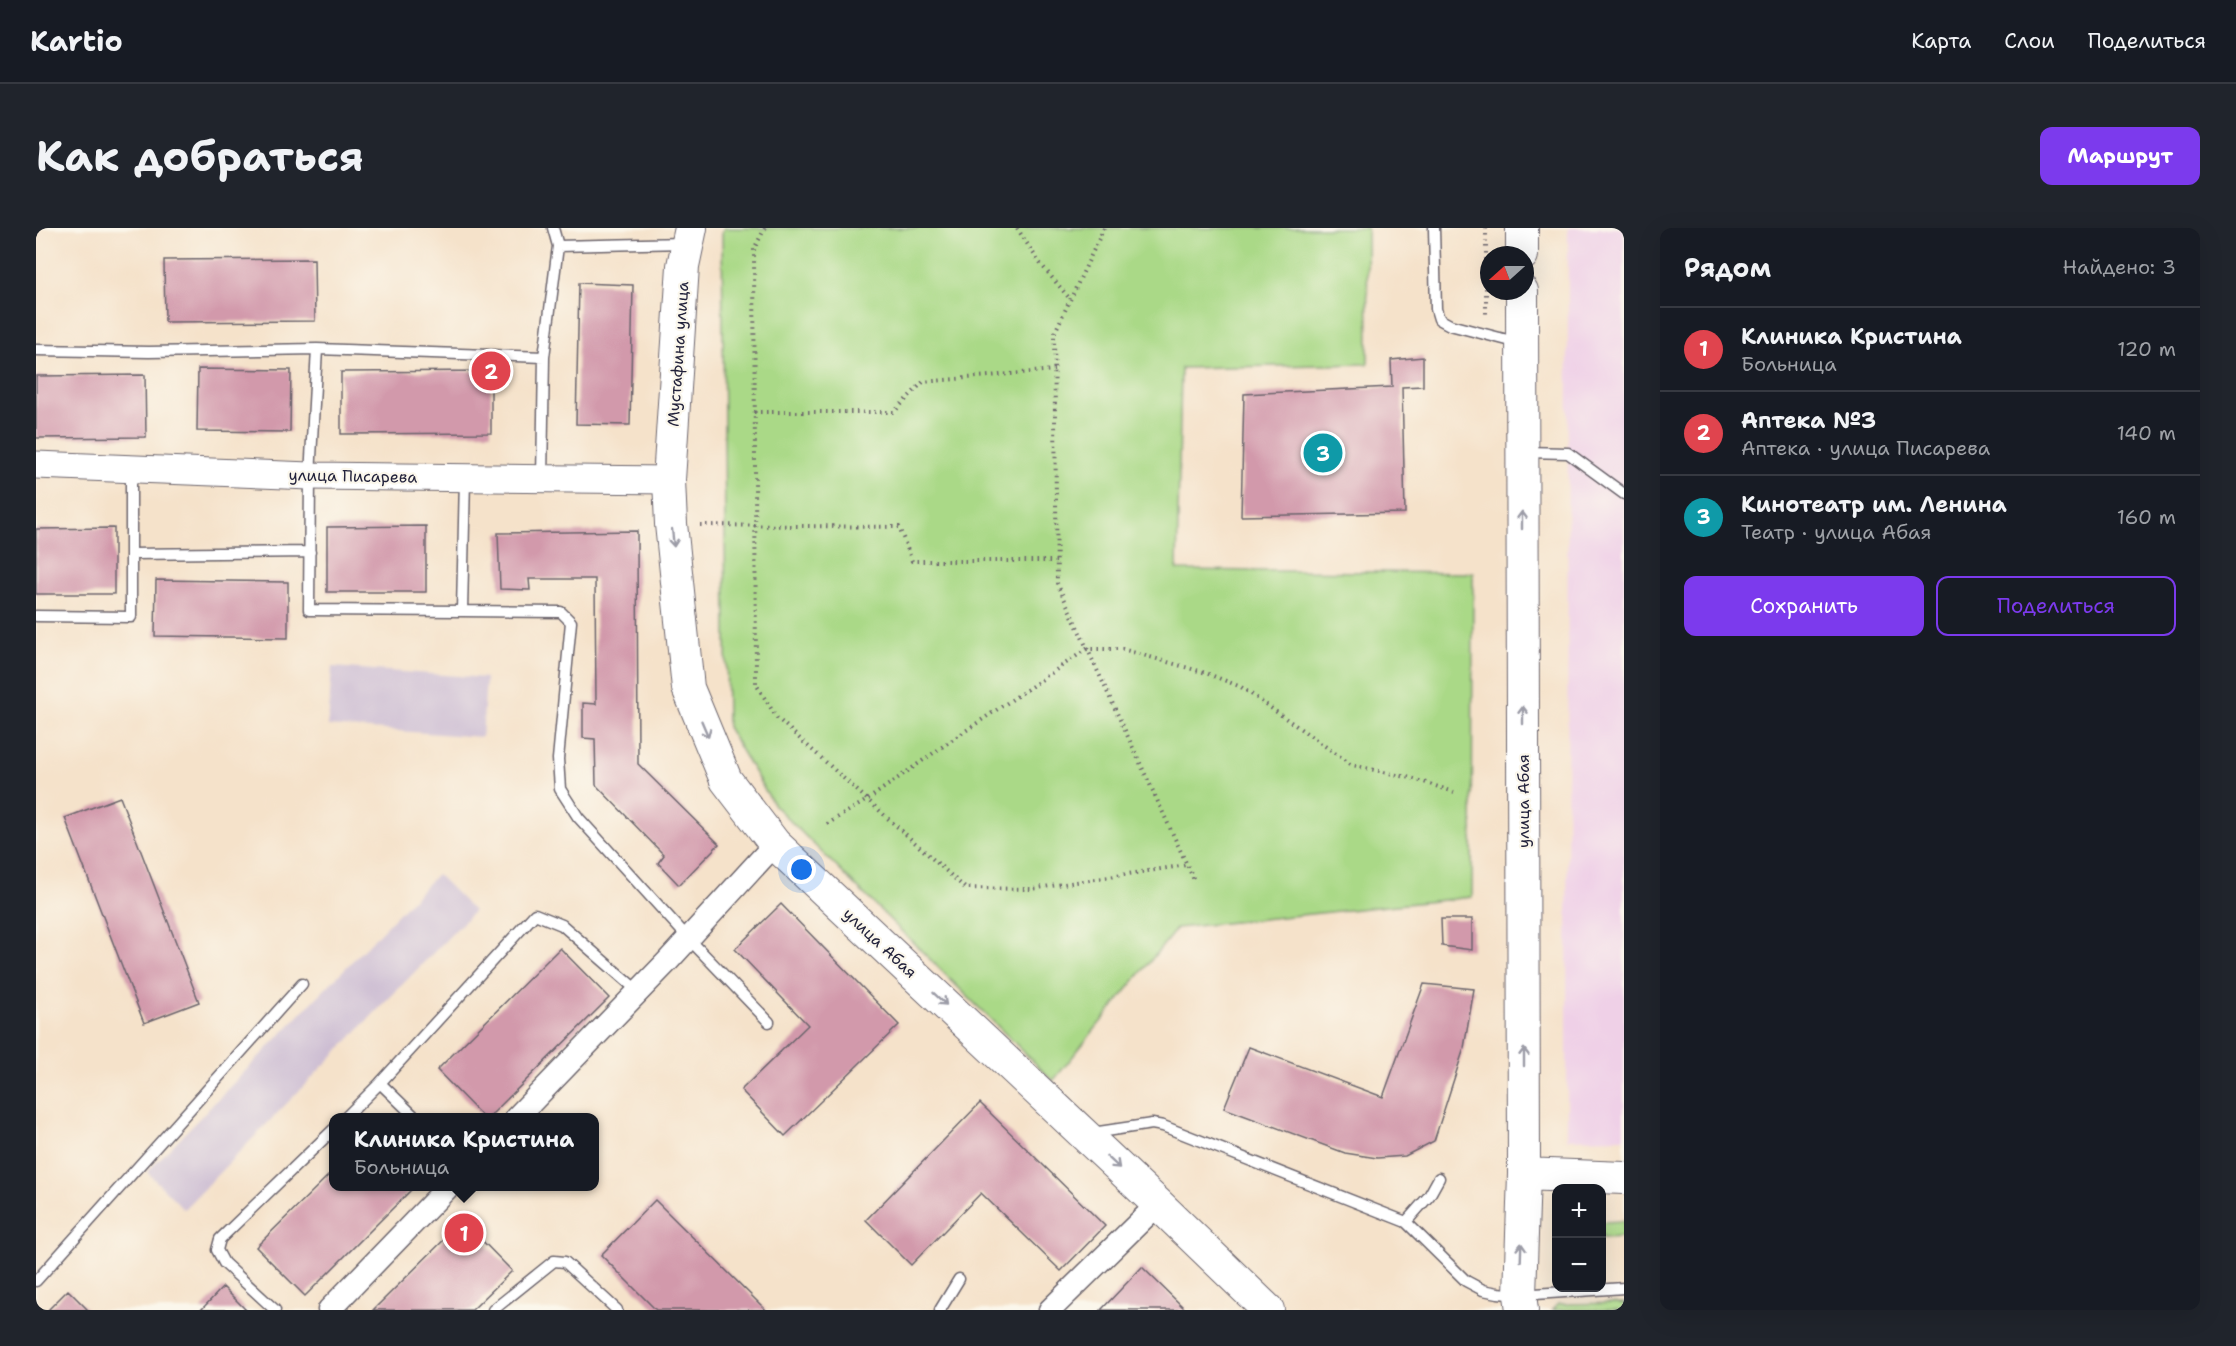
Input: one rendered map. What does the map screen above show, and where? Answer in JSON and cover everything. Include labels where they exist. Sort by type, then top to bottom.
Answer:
[{"type":"main road","points":[[1522,228],[1522,246]]},
{"type":"main road","name":"Мустафина улица","points":[[669,480],[683,266],[690,236]]},
{"type":"main road","name":"улица Абая","points":[[1516,1305],[1524,1174],[1522,300]]},
{"type":"main road","name":"улица Абая","points":[[669,480],[671,524],[688,688],[726,780],[775,844],[1268,1310]]},
{"type":"main road","points":[[1524,1174],[1624,1178]]},
{"type":"street","name":"улица Писарева","points":[[36,465],[310,476],[669,480]]},
{"type":"street","points":[[521,1113],[639,992],[775,844]]},
{"type":"street","points":[[329,1310],[444,1191]]},
{"type":"street","points":[[1050,1310],[1158,1204]]},
{"type":"lane","points":[[542,479],[544,357],[558,246],[553,228]]},
{"type":"lane","points":[[1434,228],[1436,309],[1439,319],[1450,325],[1522,344]]},
{"type":"lane","points":[[558,246],[690,236]]},
{"type":"lane","points":[[36,350],[149,352],[317,349],[544,357]]},
{"type":"lane","points":[[317,349],[310,476],[309,609],[561,612],[571,622],[558,759],[560,789],[578,818],[769,1022]]},
{"type":"lane","points":[[1522,452],[1568,453],[1624,494]]},
{"type":"lane","points":[[36,616],[131,616],[131,469]]},
{"type":"lane","points":[[462,611],[465,478]]},
{"type":"lane","points":[[132,554],[310,552]]},
{"type":"lane","points":[[350,1113],[381,1083],[536,914],[562,925],[639,992]]},
{"type":"lane","points":[[36,1281],[302,984]]},
{"type":"lane","points":[[381,1083],[411,1113]]},
{"type":"lane","points":[[1084,1134],[1152,1124],[1163,1126],[1406,1222],[1466,1281],[1483,1290],[1498,1293],[1516,1305],[1624,1288]]},
{"type":"lane","points":[[275,1310],[224,1263],[217,1250],[220,1239],[329,1133]]},
{"type":"lane","points":[[1406,1222],[1429,1196],[1439,1178]]},
{"type":"lane","points":[[493,1310],[554,1261],[566,1262],[617,1310]]},
{"type":"lane","points":[[940,1310],[959,1279]]},
{"type":"path","points":[[765,228],[754,249],[756,684],[777,718],[965,888],[1031,889],[1187,865]]},
{"type":"path","points":[[1017,228],[1039,262],[1070,299]]},
{"type":"path","points":[[1104,228],[1054,334],[1057,583],[1194,880]]},
{"type":"path","points":[[1486,228],[1486,335]]},
{"type":"path","points":[[754,412],[894,412],[923,382],[1054,370]]},
{"type":"path","points":[[671,524],[899,527],[912,561],[1057,561]]},
{"type":"path","points":[[826,824],[867,800],[1087,649],[1122,649],[1206,672],[1241,687],[1352,765],[1411,778],[1454,792]]},
{"type":"shaded area","points":[[1568,228],[1624,228],[1624,1138],[1567,1139]]},
{"type":"shaded area","points":[[332,667],[486,678],[482,737],[328,726]]},
{"type":"shaded area","points":[[437,874],[474,911],[184,1209],[147,1172]]},
{"type":"green space","points":[[724,228],[1367,228],[1368,364],[1181,368],[1177,570],[1473,573],[1472,897],[1177,928],[1053,1081],[774,805],[727,727],[722,232]]},
{"type":"green space","points":[[1624,1221],[1624,1237],[1606,1238],[1606,1222]]},
{"type":"green space","points":[[1624,1303],[1624,1310],[1552,1310],[1558,1304]]},
{"type":"building","points":[[314,259],[315,321],[165,322],[164,260]]},
{"type":"building","points":[[579,283],[633,285],[630,425],[576,424]]},
{"type":"building","points":[[1423,357],[1423,386],[1402,387],[1405,513],[1241,516],[1244,394],[1392,387],[1391,360]]},
{"type":"building","points":[[198,369],[291,370],[290,432],[197,431]]},
{"type":"building","points":[[491,371],[491,433],[341,434],[341,372]]},
{"type":"building","points":[[145,375],[146,437],[36,438],[36,376]]},
{"type":"building","points":[[426,526],[426,592],[327,592],[327,527]]},
{"type":"building","points":[[114,528],[114,594],[36,594],[36,529]]},
{"type":"building","points":[[637,531],[638,764],[719,844],[679,885],[658,863],[664,855],[596,785],[595,739],[583,738],[583,703],[596,704],[595,579],[529,579],[530,590],[500,589],[498,533]]},
{"type":"building","points":[[156,580],[288,582],[288,638],[155,636]]},
{"type":"building","points":[[120,797],[199,1002],[144,1023],[65,818]]},
{"type":"building","points":[[781,904],[899,1025],[785,1136],[741,1090],[808,1025],[735,949]]},
{"type":"building","points":[[1441,919],[1472,919],[1472,950],[1442,946]]},
{"type":"building","points":[[560,948],[609,998],[493,1113],[479,1113],[437,1070]]},
{"type":"building","points":[[1424,984],[1474,989],[1464,1048],[1434,1141],[1405,1156],[1377,1158],[1345,1153],[1224,1108],[1249,1047],[1383,1097]]},
{"type":"building","points":[[980,1103],[1105,1226],[1061,1271],[981,1193],[911,1265],[866,1220]]},
{"type":"building","points":[[329,1175],[329,1191],[410,1191],[305,1296],[256,1247]]},
{"type":"building","points":[[655,1200],[766,1310],[656,1310],[601,1255]]},
{"type":"building","points":[[463,1221],[512,1271],[472,1310],[373,1310]]},
{"type":"building","points":[[1142,1267],[1186,1310],[1101,1310]]},
{"type":"building","points":[[223,1287],[246,1310],[201,1310]]},
{"type":"building","points":[[68,1290],[88,1310],[48,1310]]},
{"type":"place","name":"Аптека №3","points":[[491,371]]},
{"type":"place","name":"Кинотеатр им. Ленина","points":[[1323,453]]},
{"type":"place","name":"Клиника Кристина","points":[[464,1233]]}]
